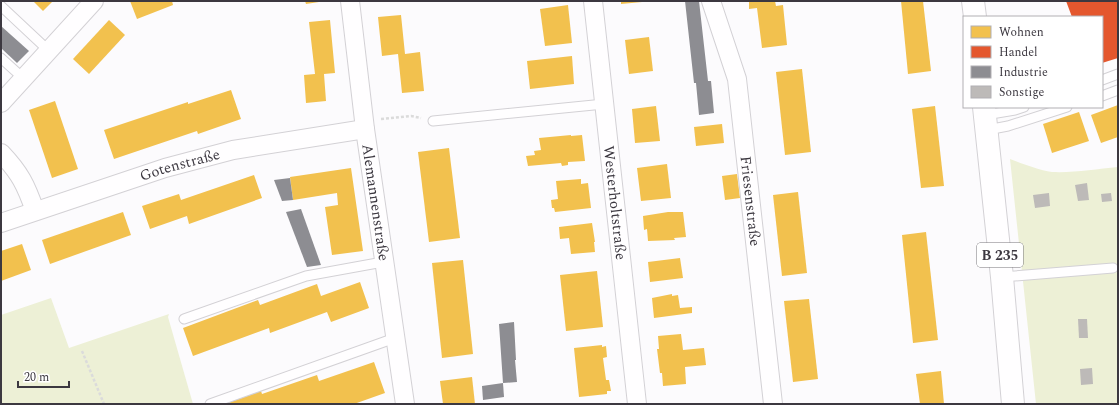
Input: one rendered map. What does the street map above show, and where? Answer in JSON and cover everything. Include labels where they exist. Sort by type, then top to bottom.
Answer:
[{"type":"main road","points":[[973,1],[974,16]]},
{"type":"main road","name":"B 235","points":[[986,117],[1013,404]]},
{"type":"street","points":[[1,103],[94,1]]},
{"type":"street","name":"Alemannenstraße","points":[[350,1],[364,125],[405,404]]},
{"type":"street","name":"Westerholtstraße","points":[[593,1],[638,404]]},
{"type":"street","name":"Friesenstraße","points":[[711,1],[737,79],[773,404]]},
{"type":"street","name":"Gotenstraße","points":[[1,223],[165,168],[233,150],[364,125]]},
{"type":"street","points":[[1,153],[15,168],[27,187],[35,211]]},
{"type":"lane","points":[[1,6],[48,50]]},
{"type":"lane","points":[[1,58],[23,78]]},
{"type":"lane","points":[[1103,80],[1118,74]]},
{"type":"lane","points":[[1103,96],[1118,90]]},
{"type":"lane","points":[[433,121],[604,104]]},
{"type":"lane","points":[[986,117],[1021,108]]},
{"type":"lane","points":[[986,117],[1008,126],[1064,108]]},
{"type":"lane","points":[[184,319],[306,276],[384,262]]},
{"type":"lane","points":[[1002,277],[1113,268]]},
{"type":"lane","points":[[210,404],[395,338]]},
{"type":"path","points":[[364,125],[411,116],[433,121]]},
{"type":"path","points":[[82,351],[104,404]]},
{"type":"green space","points":[[1010,159],[1052,172],[1118,167],[1118,404],[1036,404]]},
{"type":"green space","points":[[51,298],[69,348],[169,314],[168,317],[193,404],[1,404],[1,315]]},
{"type":"building: Wohnen","points":[[33,1],[53,1],[43,11]]},
{"type":"building: Wohnen","points":[[130,1],[172,1],[173,5],[137,19]]},
{"type":"building: Wohnen","points":[[305,1],[319,1],[319,2],[306,4]]},
{"type":"building: Wohnen","points":[[621,1],[642,1],[642,2],[621,4]]},
{"type":"building: Wohnen","points":[[749,1],[775,1],[776,6],[783,5],[787,45],[762,48],[757,8],[749,9]]},
{"type":"building: Wohnen","points":[[901,1],[923,1],[931,71],[908,74]]},
{"type":"building: Wohnen","points":[[568,5],[572,43],[545,46],[540,9]]},
{"type":"building: Wohnen","points":[[401,15],[405,54],[420,52],[424,91],[402,93],[398,54],[382,56],[378,17]]},
{"type":"building: Wohnen","points":[[109,20],[125,35],[89,74],[73,59]]},
{"type":"building: Wohnen","points":[[330,20],[335,73],[324,74],[326,101],[306,103],[304,75],[315,74],[309,22]]},
{"type":"building: Wohnen","points":[[649,37],[653,71],[629,74],[625,40]]},
{"type":"building: Wohnen","points":[[572,56],[574,84],[530,89],[527,61]]},
{"type":"building: Wohnen","points":[[802,69],[811,152],[785,155],[776,72]]},
{"type":"building: Wohnen","points":[[231,90],[241,119],[198,134],[197,131],[114,159],[104,130],[188,102],[188,104]]},
{"type":"building: Wohnen","points":[[55,101],[78,169],[52,178],[29,110]]},
{"type":"building: Wohnen","points":[[1118,105],[1118,137],[1101,143],[1091,115]]},
{"type":"building: Wohnen","points":[[656,106],[660,141],[635,143],[632,109]]},
{"type":"building: Wohnen","points":[[935,106],[944,186],[921,188],[912,109]]},
{"type":"building: Wohnen","points":[[1079,112],[1089,141],[1052,153],[1043,124]]},
{"type":"building: Wohnen","points":[[722,124],[724,143],[696,146],[694,127]]},
{"type":"building: Wohnen","points":[[582,135],[585,161],[568,162],[568,165],[562,166],[561,163],[528,166],[526,156],[535,155],[534,151],[541,150],[539,138]]},
{"type":"building: Wohnen","points":[[449,148],[460,238],[429,242],[418,152]]},
{"type":"building: Wohnen","points":[[667,164],[671,198],[641,201],[637,168]]},
{"type":"building: Wohnen","points":[[351,168],[363,251],[332,255],[325,207],[338,205],[337,193],[293,200],[290,177]]},
{"type":"building: Wohnen","points":[[737,174],[740,198],[725,200],[722,176]]},
{"type":"building: Wohnen","points":[[254,175],[262,198],[189,224],[187,216],[150,229],[142,206],[179,194],[181,200]]},
{"type":"building: Wohnen","points":[[581,179],[581,184],[588,183],[591,208],[555,212],[554,208],[552,208],[551,200],[558,199],[556,181]]},
{"type":"building: Wohnen","points":[[798,192],[807,273],[782,276],[773,195]]},
{"type":"building: Wohnen","points":[[123,212],[131,235],[50,264],[42,240]]},
{"type":"building: Wohnen","points":[[668,212],[683,212],[686,237],[674,238],[675,240],[648,241],[647,229],[644,230],[643,216]]},
{"type":"building: Wohnen","points":[[592,223],[595,252],[571,254],[569,238],[560,239],[559,227]]},
{"type":"building: Wohnen","points":[[926,232],[938,340],[913,343],[902,235]]},
{"type":"building: Wohnen","points":[[22,244],[31,270],[1,281],[1,251]]},
{"type":"building: Wohnen","points":[[680,258],[683,278],[650,282],[648,262]]},
{"type":"building: Wohnen","points":[[463,260],[473,354],[442,358],[432,263]]},
{"type":"building: Wohnen","points":[[597,271],[603,327],[566,331],[560,275]]},
{"type":"building: Wohnen","points":[[360,282],[369,308],[331,322],[327,312],[270,333],[269,328],[193,356],[183,328],[258,300],[260,305],[317,284],[321,296]]},
{"type":"building: Wohnen","points":[[672,294],[672,296],[678,295],[680,308],[692,307],[692,313],[654,318],[652,298]]},
{"type":"building: Wohnen","points":[[809,299],[818,379],[793,382],[784,301]]},
{"type":"building: Wohnen","points":[[681,334],[683,350],[704,348],[706,365],[685,367],[686,384],[663,386],[657,349],[659,349],[658,336]]},
{"type":"building: Wohnen","points":[[602,345],[602,347],[606,346],[607,357],[603,358],[606,380],[609,380],[611,391],[607,391],[607,394],[579,397],[574,348]]},
{"type":"building: Wohnen","points":[[374,362],[385,393],[354,404],[225,404],[261,391],[262,394],[317,375],[319,381]]},
{"type":"building: Wohnen","points":[[941,371],[944,404],[920,404],[916,374]]},
{"type":"building: Wohnen","points":[[472,377],[475,404],[443,404],[440,381]]},
{"type":"building: Handel","points":[[1066,1],[1118,1],[1118,58],[1103,63],[1103,16],[1072,16]]},
{"type":"building: Industrie","points":[[685,1],[699,1],[708,81],[711,81],[714,113],[699,115]]},
{"type":"building: Industrie","points":[[1,26],[29,51],[17,63],[1,48]]},
{"type":"building: Industrie","points":[[290,178],[293,200],[282,201],[274,180]]},
{"type":"building: Industrie","points":[[301,209],[321,265],[307,267],[286,212]]},
{"type":"building: Industrie","points":[[514,322],[517,382],[503,383],[499,324]]},
{"type":"building: Industrie","points":[[503,383],[504,397],[483,400],[482,386]]},
{"type":"building: Sonstige","points":[[1087,183],[1089,200],[1078,201],[1075,185]]},
{"type":"building: Sonstige","points":[[1049,193],[1050,206],[1035,208],[1033,195]]},
{"type":"building: Sonstige","points":[[1111,193],[1112,201],[1102,202],[1101,194]]},
{"type":"building: Sonstige","points":[[1078,319],[1087,319],[1088,338],[1079,338]]},
{"type":"building: Sonstige","points":[[1092,368],[1093,384],[1081,385],[1080,369]]}]
